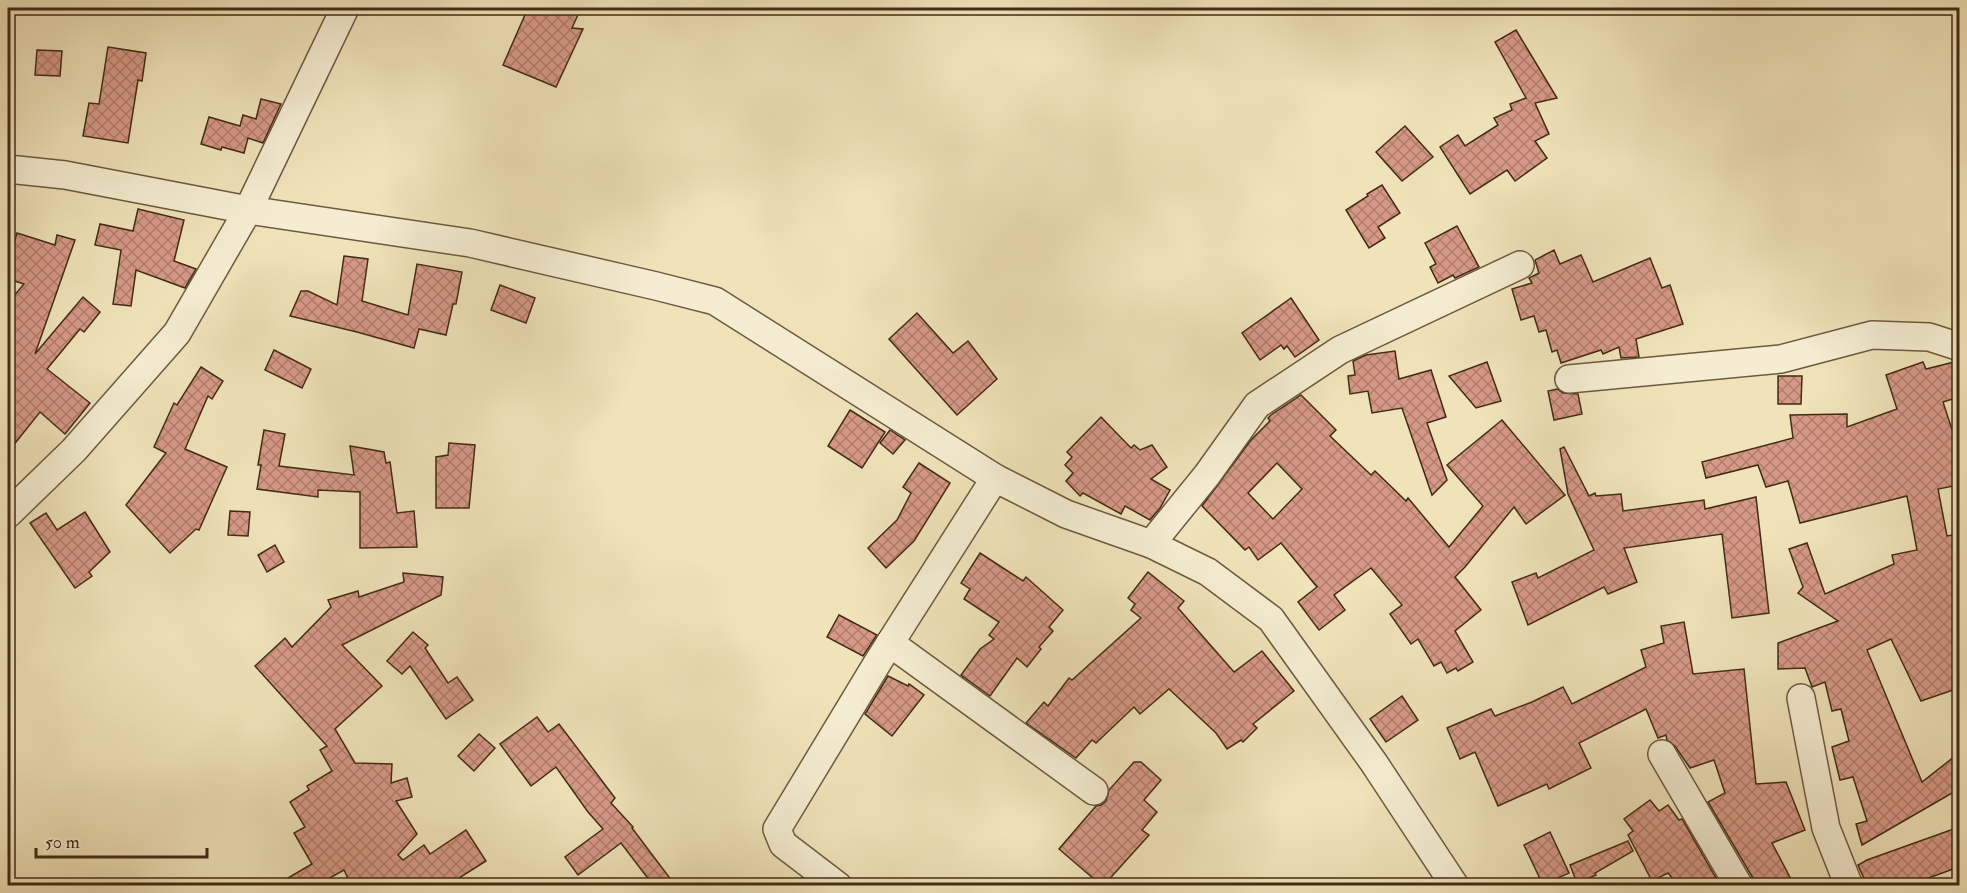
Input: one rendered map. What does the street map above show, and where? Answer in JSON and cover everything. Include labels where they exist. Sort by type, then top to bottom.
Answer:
[{"type":"street","points":[[8,514],[74,450],[177,333],[248,210],[345,8]]},
{"type":"street","points":[[8,169],[65,175],[248,210],[470,243],[715,301],[995,478],[1066,514],[1151,544],[1209,572],[1271,619],[1374,763],[1455,885]]},
{"type":"street","points":[[1151,544],[1207,475],[1257,405],[1340,350],[1520,265]]},
{"type":"street","points":[[1569,379],[1781,359],[1872,334],[1929,337],[1959,347]]},
{"type":"street","points":[[837,885],[783,844],[777,829],[890,643],[995,478]]},
{"type":"street","points":[[890,643],[1094,791]]},
{"type":"street","points":[[1801,698],[1826,828],[1849,885]]},
{"type":"street","points":[[1662,754],[1739,885]]},
{"type":"building","points":[[528,8],[581,8],[572,28],[583,29],[556,87],[503,65]]},
{"type":"building","points":[[1516,30],[1557,98],[1535,103],[1549,134],[1535,141],[1547,158],[1515,181],[1507,170],[1470,194],[1440,147],[1458,135],[1465,146],[1498,125],[1494,118],[1512,110],[1510,104],[1526,98],[1495,42]]},
{"type":"building","points":[[108,47],[146,53],[142,81],[138,80],[128,143],[83,136],[89,103],[99,104]]},
{"type":"building","points":[[37,50],[62,51],[60,76],[35,75]]},
{"type":"building","points":[[261,99],[281,104],[263,143],[248,138],[244,153],[201,144],[209,117],[240,126],[243,115],[256,119]]},
{"type":"building","points":[[1405,126],[1433,157],[1402,181],[1376,152]]},
{"type":"building","points":[[1382,185],[1400,213],[1378,227],[1385,238],[1369,248],[1346,210]]},
{"type":"building","points":[[138,209],[184,220],[174,261],[196,269],[185,288],[136,270],[131,306],[113,304],[121,250],[95,245],[100,224],[133,231]]},
{"type":"building","points":[[1457,226],[1479,267],[1455,278],[1453,275],[1438,283],[1430,267],[1436,264],[1425,243]]},
{"type":"building","points":[[17,233],[55,245],[57,235],[75,240],[35,354],[83,297],[100,312],[84,332],[80,329],[47,369],[90,403],[65,434],[40,412],[8,452],[8,303],[24,284],[8,279],[8,264]]},
{"type":"building","points":[[1554,250],[1560,264],[1581,255],[1593,282],[1650,258],[1662,288],[1670,285],[1683,324],[1636,339],[1639,357],[1621,358],[1619,347],[1603,354],[1601,350],[1561,363],[1557,350],[1552,352],[1546,330],[1539,332],[1534,316],[1521,320],[1512,289],[1532,283],[1529,278],[1539,273],[1535,260]]},
{"type":"building","points":[[344,256],[368,259],[362,301],[408,315],[417,264],[462,272],[456,304],[453,304],[446,335],[419,329],[414,348],[290,316],[301,291],[308,291],[337,305]]},
{"type":"building","points":[[500,285],[535,298],[526,323],[491,310]]},
{"type":"building","points":[[1291,298],[1319,340],[1295,357],[1287,346],[1284,349],[1281,345],[1260,360],[1242,333]]},
{"type":"building","points":[[917,313],[953,353],[968,341],[997,379],[957,415],[889,339]]},
{"type":"building","points":[[274,350],[311,369],[302,388],[265,370]]},
{"type":"building","points":[[1395,351],[1399,379],[1431,370],[1446,417],[1427,423],[1447,480],[1432,495],[1402,408],[1372,413],[1368,391],[1350,394],[1348,376],[1355,375],[1353,361],[1366,355]]},
{"type":"building","points":[[1487,362],[1501,401],[1476,408],[1449,376]]},
{"type":"building","points":[[1923,362],[1926,369],[1959,362],[1959,397],[1943,402],[1959,451],[1959,485],[1938,489],[1947,536],[1959,534],[1959,628],[1953,628],[1955,636],[1953,636],[1959,654],[1959,688],[1921,701],[1891,639],[1867,650],[1922,782],[1959,753],[1959,789],[1862,845],[1856,824],[1867,821],[1853,777],[1840,780],[1832,747],[1849,741],[1841,709],[1832,711],[1825,682],[1812,687],[1805,668],[1778,669],[1778,643],[1838,621],[1798,593],[1803,587],[1789,549],[1807,543],[1825,594],[1894,564],[1892,555],[1917,550],[1907,496],[1800,523],[1788,481],[1766,487],[1758,465],[1706,478],[1702,462],[1793,438],[1790,415],[1847,414],[1847,427],[1897,409],[1886,375]]},
{"type":"building","points":[[201,367],[223,381],[212,399],[208,396],[185,449],[227,467],[199,530],[196,529],[170,553],[126,505],[166,453],[154,447],[174,403],[177,405]]},
{"type":"building","points":[[1778,376],[1802,376],[1801,404],[1778,404]]},
{"type":"building","points":[[1557,389],[1563,393],[1578,394],[1582,414],[1554,420],[1548,391]]},
{"type":"building","points":[[1301,395],[1336,430],[1330,436],[1371,475],[1375,471],[1406,501],[1408,498],[1449,547],[1483,506],[1447,465],[1502,420],[1565,495],[1526,524],[1514,507],[1455,577],[1481,610],[1455,631],[1473,662],[1458,671],[1456,668],[1447,673],[1441,662],[1434,666],[1418,639],[1411,644],[1390,614],[1402,605],[1371,568],[1334,595],[1345,610],[1319,630],[1298,602],[1317,587],[1281,543],[1258,560],[1249,547],[1245,550],[1202,506],[1251,440],[1270,421],[1268,418]],"holes":[[[1277,463],[1302,489],[1273,519],[1248,493]]]},
{"type":"building","points":[[850,410],[885,432],[862,468],[828,446]]},
{"type":"building","points":[[1101,417],[1131,448],[1134,445],[1140,450],[1152,445],[1167,467],[1151,479],[1170,490],[1150,520],[1125,506],[1121,514],[1083,493],[1080,496],[1066,481],[1073,473],[1065,465],[1072,457],[1067,452]]},
{"type":"building","points":[[264,430],[285,434],[279,466],[354,475],[350,446],[384,452],[386,463],[390,462],[397,513],[414,511],[417,547],[360,548],[360,492],[318,490],[318,497],[257,489],[261,465],[258,465]]},
{"type":"building","points":[[890,430],[905,440],[893,454],[880,443]]},
{"type":"building","points":[[449,443],[475,445],[469,508],[436,508],[436,457],[448,455]]},
{"type":"building","points":[[1564,447],[1589,496],[1595,493],[1596,496],[1621,494],[1623,511],[1704,500],[1705,509],[1756,497],[1769,613],[1732,618],[1722,534],[1624,548],[1637,582],[1608,594],[1604,587],[1528,625],[1512,582],[1536,573],[1538,578],[1594,550],[1568,494],[1560,449]]},
{"type":"building","points":[[919,463],[950,483],[914,541],[886,568],[868,548],[897,520],[911,493],[903,487]]},
{"type":"building","points":[[230,511],[250,512],[248,536],[228,535]]},
{"type":"building","points":[[85,512],[110,552],[89,572],[92,576],[75,588],[30,523],[46,513],[57,530]]},
{"type":"building","points":[[275,545],[284,562],[267,572],[258,555]]},
{"type":"building","points":[[980,553],[1023,581],[1026,577],[1063,610],[1049,627],[1053,631],[1039,647],[1041,649],[1027,667],[1017,658],[990,696],[961,675],[980,649],[994,639],[989,635],[999,622],[964,599],[970,589],[961,583]]},
{"type":"building","points":[[1148,572],[1184,601],[1178,608],[1234,672],[1262,651],[1294,691],[1253,724],[1257,728],[1243,742],[1241,740],[1227,749],[1216,733],[1169,689],[1140,714],[1134,707],[1096,743],[1092,740],[1076,758],[1026,723],[1044,702],[1048,706],[1069,678],[1072,680],[1141,618],[1131,610],[1135,604],[1128,598]]},
{"type":"building","points":[[403,573],[443,577],[441,595],[342,645],[382,686],[335,729],[355,763],[392,764],[391,783],[407,778],[412,797],[396,801],[417,834],[398,855],[403,860],[424,845],[430,854],[466,830],[486,861],[448,885],[351,885],[344,870],[317,885],[276,885],[312,864],[294,833],[305,827],[290,802],[309,790],[307,786],[332,771],[320,750],[327,746],[255,666],[285,638],[292,647],[331,607],[328,600],[358,591],[359,597],[404,582]]},
{"type":"building","points":[[839,615],[877,635],[863,656],[827,637]]},
{"type":"building","points":[[1684,622],[1693,674],[1744,669],[1756,784],[1786,782],[1805,830],[1772,843],[1794,885],[1755,885],[1708,802],[1725,793],[1714,760],[1690,768],[1675,746],[1667,740],[1666,735],[1658,738],[1646,709],[1579,743],[1591,768],[1549,789],[1547,784],[1498,806],[1475,752],[1460,759],[1447,728],[1491,709],[1495,716],[1563,687],[1572,704],[1646,667],[1641,650],[1664,643],[1661,626]]},
{"type":"building","points":[[413,632],[428,645],[425,648],[448,683],[457,677],[473,700],[446,719],[410,666],[402,674],[387,661]]},
{"type":"building","points":[[888,676],[908,686],[909,684],[924,695],[892,736],[865,714]]},
{"type":"building","points":[[1402,696],[1418,720],[1386,742],[1370,719]]},
{"type":"building","points":[[537,717],[548,732],[559,724],[615,798],[611,803],[633,827],[675,885],[653,885],[621,843],[578,875],[565,857],[603,829],[556,767],[531,786],[500,744]]},
{"type":"building","points":[[479,734],[495,748],[474,771],[458,756]]},
{"type":"building","points":[[1134,762],[1141,762],[1161,780],[1144,800],[1157,812],[1142,830],[1149,835],[1104,885],[1101,885],[1059,849],[1096,806],[1106,801],[1109,790]]},
{"type":"building","points":[[1650,800],[1659,811],[1668,805],[1679,820],[1682,819],[1720,885],[1678,885],[1668,873],[1652,881],[1628,835],[1633,831],[1624,819]]},
{"type":"building","points":[[1959,827],[1959,867],[1909,885],[1867,885],[1858,865]]},
{"type":"building","points":[[1550,832],[1569,873],[1543,885],[1524,845]]},
{"type":"building","points":[[1628,841],[1633,851],[1595,873],[1596,875],[1577,883],[1570,865]]}]
